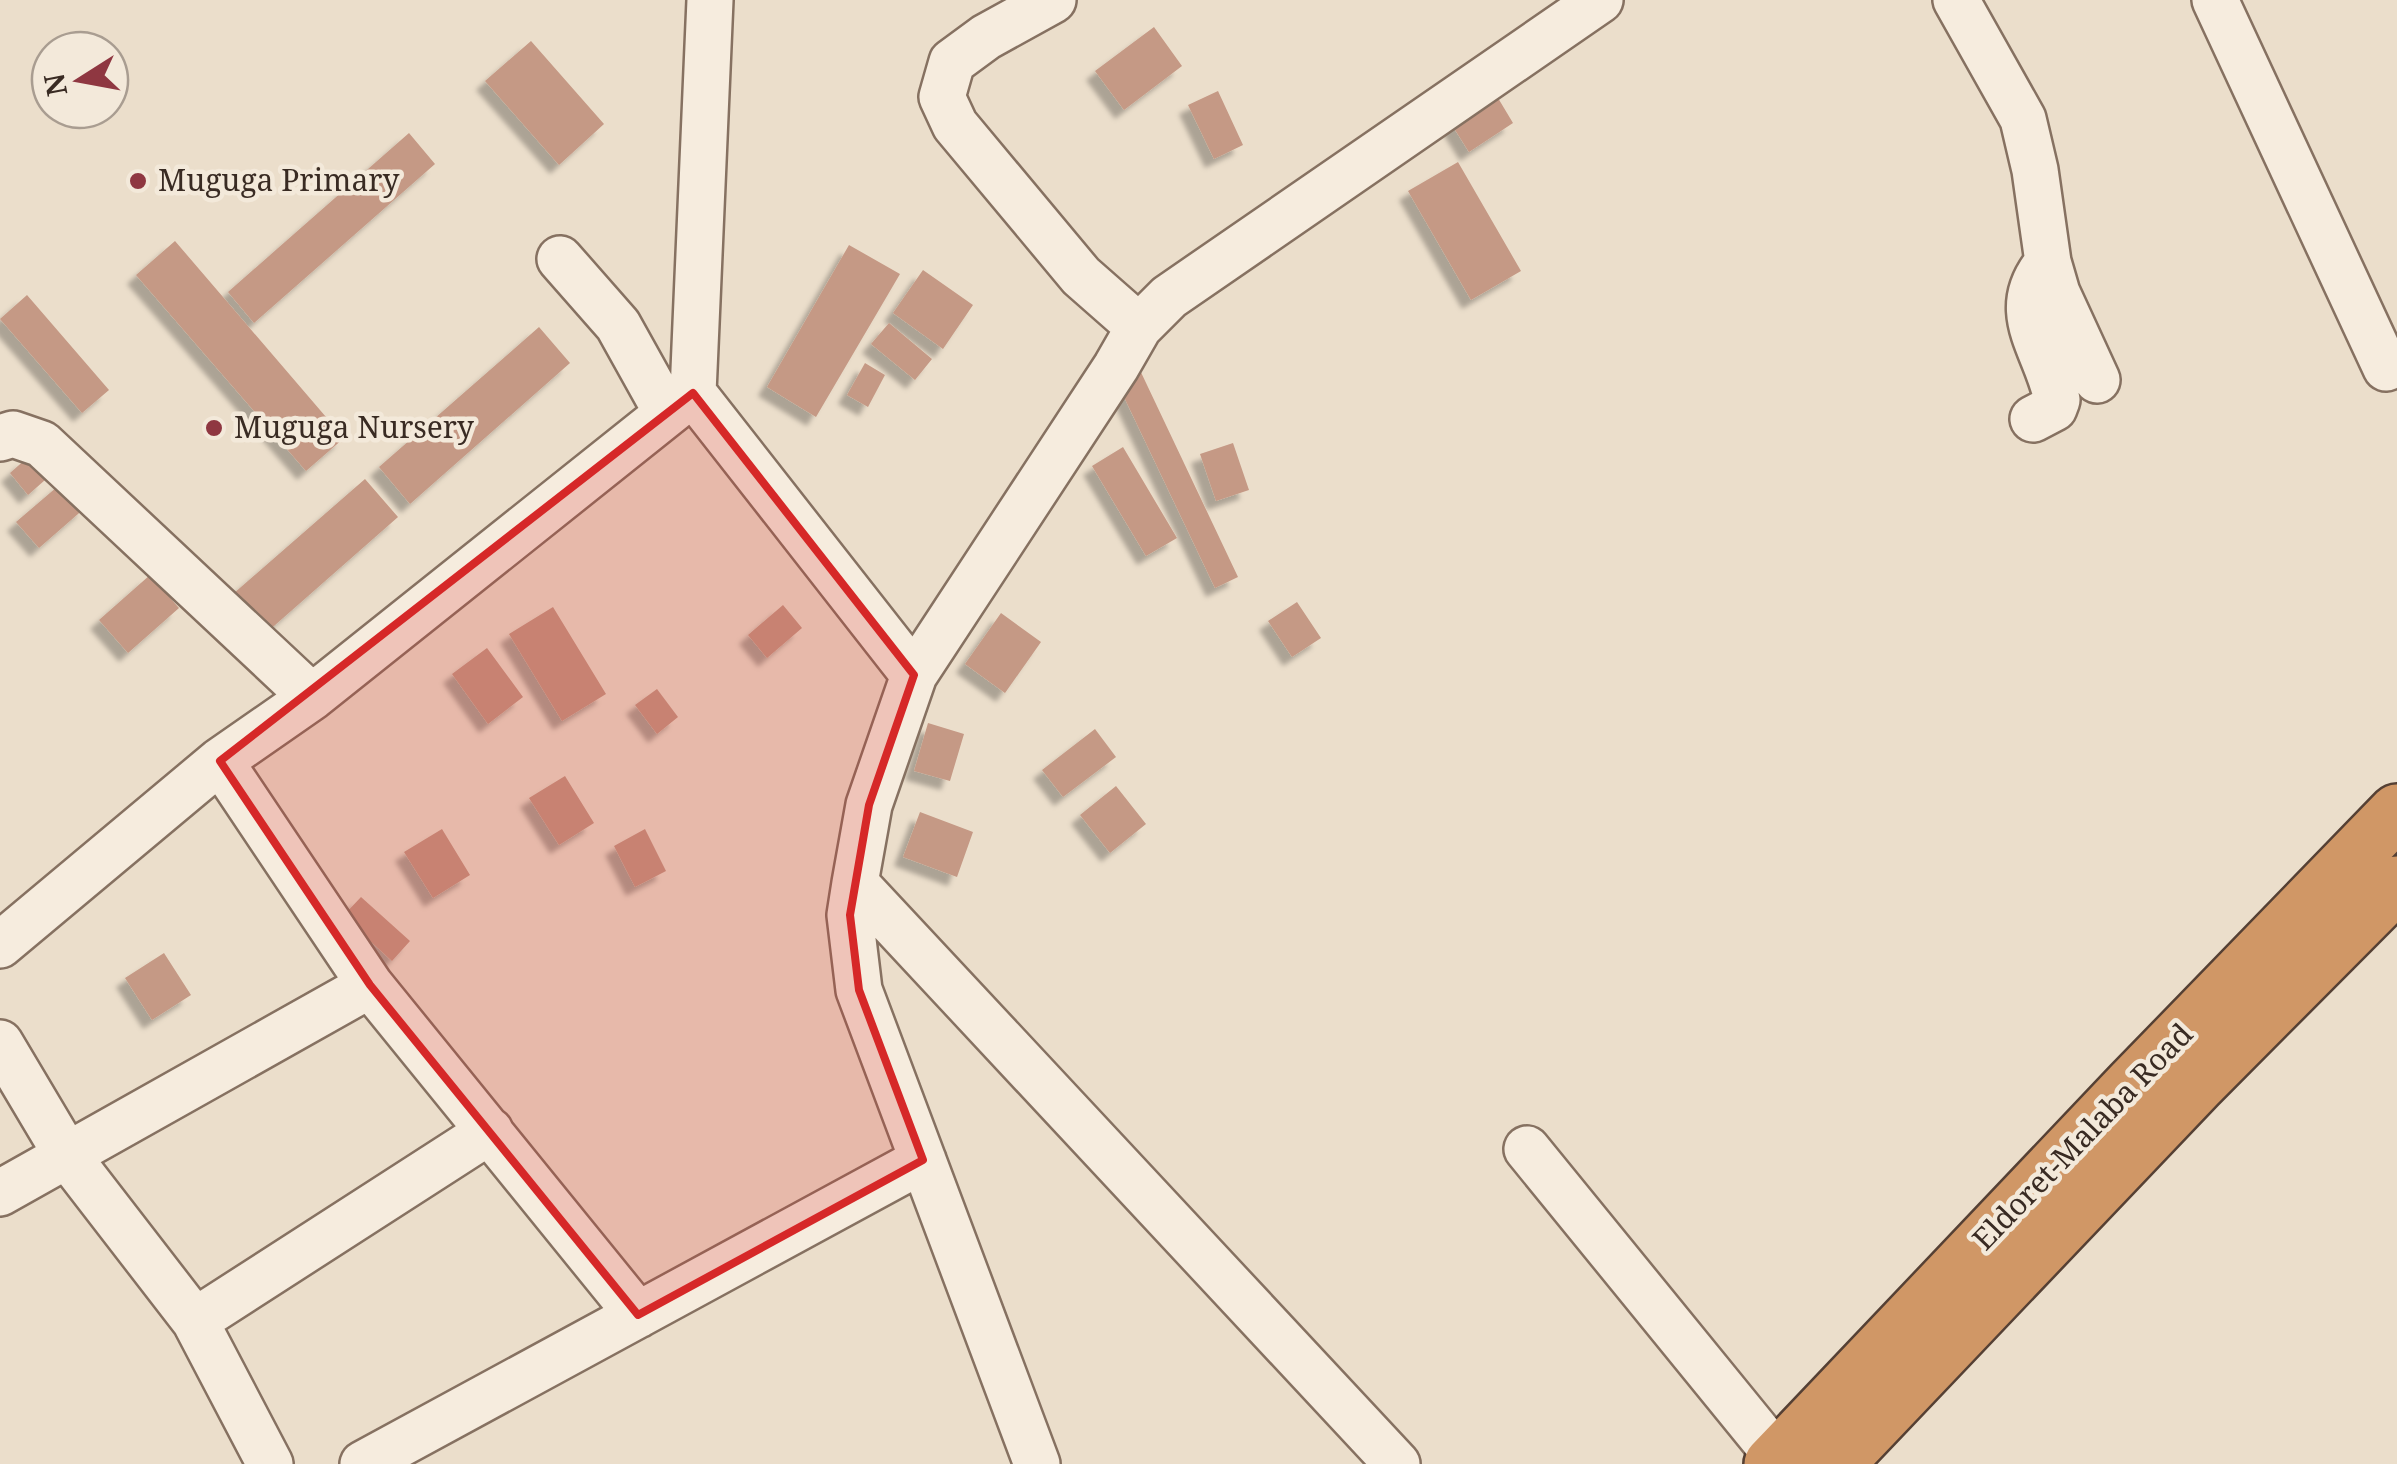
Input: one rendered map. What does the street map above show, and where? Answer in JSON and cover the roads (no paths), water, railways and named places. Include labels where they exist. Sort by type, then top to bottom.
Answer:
[{"type":"highway","name":"Eldoret-Malaba Road","points":[[1775,1461],[2130,1086],[2397,812]]},
{"type":"highway","name":"Eldoret-Malaba Road","points":[[1836,1464],[2197,1085],[2397,884]]},
{"type":"street","points":[[0,945],[220,761],[312,697],[680,403],[710,0]]},
{"type":"street","points":[[1053,0],[986,36],[952,62],[942,96],[955,125],[1082,276],[1139,327]]},
{"type":"street","points":[[1037,1464],[858,990],[850,914],[855,883],[869,805],[914,675],[1139,327],[1169,298],[1600,0]]},
{"type":"street","points":[[1956,0],[2023,119],[2035,170],[2048,262],[2057,293],[2097,380]]},
{"type":"street","points":[[2215,0],[2386,368]]},
{"type":"street","points":[[560,259],[914,675]]},
{"type":"street","points":[[2033,419],[2054,408],[2057,400],[2028,302],[2030,287],[2048,262]]},
{"type":"street","points":[[0,438],[13,434],[42,444],[312,697]]},
{"type":"street","points":[[220,761],[370,985],[638,1314]]},
{"type":"street","points":[[855,883],[1398,1464]]},
{"type":"street","points":[[0,1193],[370,985]]},
{"type":"street","points":[[0,1043],[66,1154],[195,1321],[270,1464]]},
{"type":"street","points":[[195,1321],[490,1132]]},
{"type":"street","points":[[1527,1150],[1775,1461]]},
{"type":"street","points":[[364,1464],[923,1160]]},
{"type":"place","name":"Muguga Primary","points":[[138,181]]},
{"type":"place","name":"Muguga Nursery","points":[[214,428]]}]
